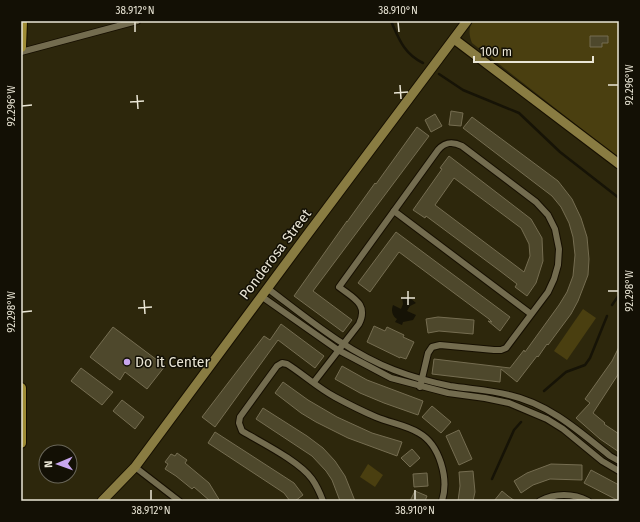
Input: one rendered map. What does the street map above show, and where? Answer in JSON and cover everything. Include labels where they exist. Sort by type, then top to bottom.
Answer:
[{"type":"main road","points":[[21,47],[22,21]]},
{"type":"main road","points":[[21,388],[21,443]]},
{"type":"street","points":[[21,52],[137,21]]},
{"type":"street","name":"Ponderosa Street","points":[[102,501],[135,467],[467,21]]},
{"type":"street","points":[[454,39],[619,164]]},
{"type":"street","points":[[314,382],[362,318],[363,310],[360,304],[338,286],[443,145],[449,142],[455,142],[536,202],[548,215],[554,229],[559,249],[558,265],[548,292],[506,348],[501,350],[440,345],[432,347],[428,353],[420,387]]},
{"type":"street","points":[[394,212],[531,314]]},
{"type":"street","points":[[267,288],[343,344],[360,354],[394,370],[422,379],[450,386],[511,395],[531,402],[552,412],[610,456],[619,461]]},
{"type":"street","points":[[261,296],[338,350],[391,378],[420,387],[448,393],[508,403],[548,419],[564,429],[602,461],[619,471]]},
{"type":"street","points":[[323,501],[319,489],[311,477],[298,465],[242,431],[239,424],[240,417],[277,366],[282,363],[287,364],[334,396],[370,414],[420,433],[431,444],[439,459],[444,477],[444,494],[442,501]]},
{"type":"street","points":[[135,467],[179,501]]},
{"type":"street","points":[[540,501],[551,496],[562,495],[574,496],[588,501]]},
{"type":"shaded area","points":[[473,21],[619,21],[619,158],[472,43],[470,37],[470,26]]},
{"type":"shaded area","points":[[402,297],[410,298],[416,303],[410,306],[407,311],[416,315],[413,320],[403,322],[402,325],[395,322],[397,319],[393,315],[392,311],[393,305],[401,309],[403,304]]},
{"type":"shaded area","points":[[583,309],[596,318],[567,360],[554,351]]},
{"type":"shaded area","points":[[368,464],[383,475],[375,487],[360,477]]},
{"type":"building","points":[[590,36],[608,36],[608,43],[602,43],[602,47],[590,47]]},
{"type":"building","points":[[451,111],[463,113],[461,126],[449,125]]},
{"type":"building","points":[[435,114],[442,126],[431,132],[425,120]]},
{"type":"building","points":[[472,117],[558,181],[572,199],[581,218],[587,237],[589,259],[588,275],[578,301],[571,314],[548,345],[547,344],[517,382],[501,369],[500,382],[432,374],[434,359],[510,368],[524,350],[525,352],[559,305],[567,292],[573,276],[575,255],[573,237],[569,223],[561,207],[552,196],[463,128]]},
{"type":"building","points":[[417,127],[429,136],[313,291],[352,320],[343,332],[294,296],[347,221]]},
{"type":"building","points":[[449,156],[531,219],[542,238],[543,261],[536,283],[527,296],[515,287],[517,284],[500,271],[426,216],[425,218],[413,210],[442,169],[440,168]],"holes":[[[454,178],[521,228],[529,244],[530,256],[524,272],[435,205]]]},
{"type":"building","points":[[396,232],[510,317],[500,331],[488,321],[492,322],[489,319],[399,252],[370,292],[358,283]]},
{"type":"building","points":[[438,317],[474,320],[473,334],[439,331],[428,333],[426,319]]},
{"type":"building","points":[[281,324],[324,356],[315,368],[278,340],[215,427],[202,417],[264,336],[270,340]]},
{"type":"building","points":[[374,326],[385,331],[387,327],[404,335],[403,337],[414,342],[406,359],[400,358],[367,342]]},
{"type":"building","name":"Do it Center","points":[[113,327],[165,366],[147,389],[125,372],[120,380],[90,357]]},
{"type":"building","points":[[619,347],[619,373],[593,413],[605,423],[604,424],[619,434],[619,452],[600,439],[576,418],[590,403],[585,399],[612,361]]},
{"type":"building","points":[[342,366],[367,380],[423,401],[418,415],[360,393],[335,379]]},
{"type":"building","points":[[81,368],[113,392],[102,405],[71,381]]},
{"type":"building","points":[[283,382],[308,400],[337,417],[372,433],[402,442],[397,456],[348,438],[301,413],[275,393]]},
{"type":"building","points":[[122,400],[144,417],[135,429],[113,411]]},
{"type":"building","points":[[432,406],[451,422],[441,433],[422,417]]},
{"type":"building","points":[[263,408],[323,448],[335,461],[345,476],[355,501],[340,501],[332,480],[312,456],[256,419]]},
{"type":"building","points":[[459,430],[472,459],[459,465],[446,436]]},
{"type":"building","points":[[215,432],[294,483],[303,495],[295,501],[290,501],[284,493],[208,443]]},
{"type":"building","points":[[412,449],[420,458],[410,467],[401,458]]},
{"type":"building","points":[[177,453],[187,460],[185,463],[209,483],[220,501],[210,501],[194,487],[192,489],[165,469],[168,464],[165,462],[171,454],[175,456]]},
{"type":"building","points":[[551,464],[582,465],[582,480],[550,479],[533,485],[521,493],[514,481],[527,473]]},
{"type":"building","points":[[591,470],[619,485],[619,501],[584,483]]},
{"type":"building","points":[[473,471],[475,492],[473,501],[458,501],[460,486],[459,472]]},
{"type":"building","points":[[427,473],[428,486],[414,487],[413,474]]},
{"type":"building","points":[[415,491],[427,496],[425,501],[410,501]]},
{"type":"building","points":[[502,491],[508,496],[515,501],[494,501]]},
{"type":"waterway","points":[[391,21],[407,51],[423,63]]},
{"type":"waterway","points":[[439,74],[463,90],[519,113],[560,152],[619,198]]},
{"type":"waterway","points":[[612,305],[619,295]]},
{"type":"waterway","points":[[544,391],[566,372],[585,365],[590,358],[607,316]]},
{"type":"waterway","points":[[492,479],[514,430],[521,422]]},
{"type":"place","name":"Do it Center","points":[[127,362]]}]
